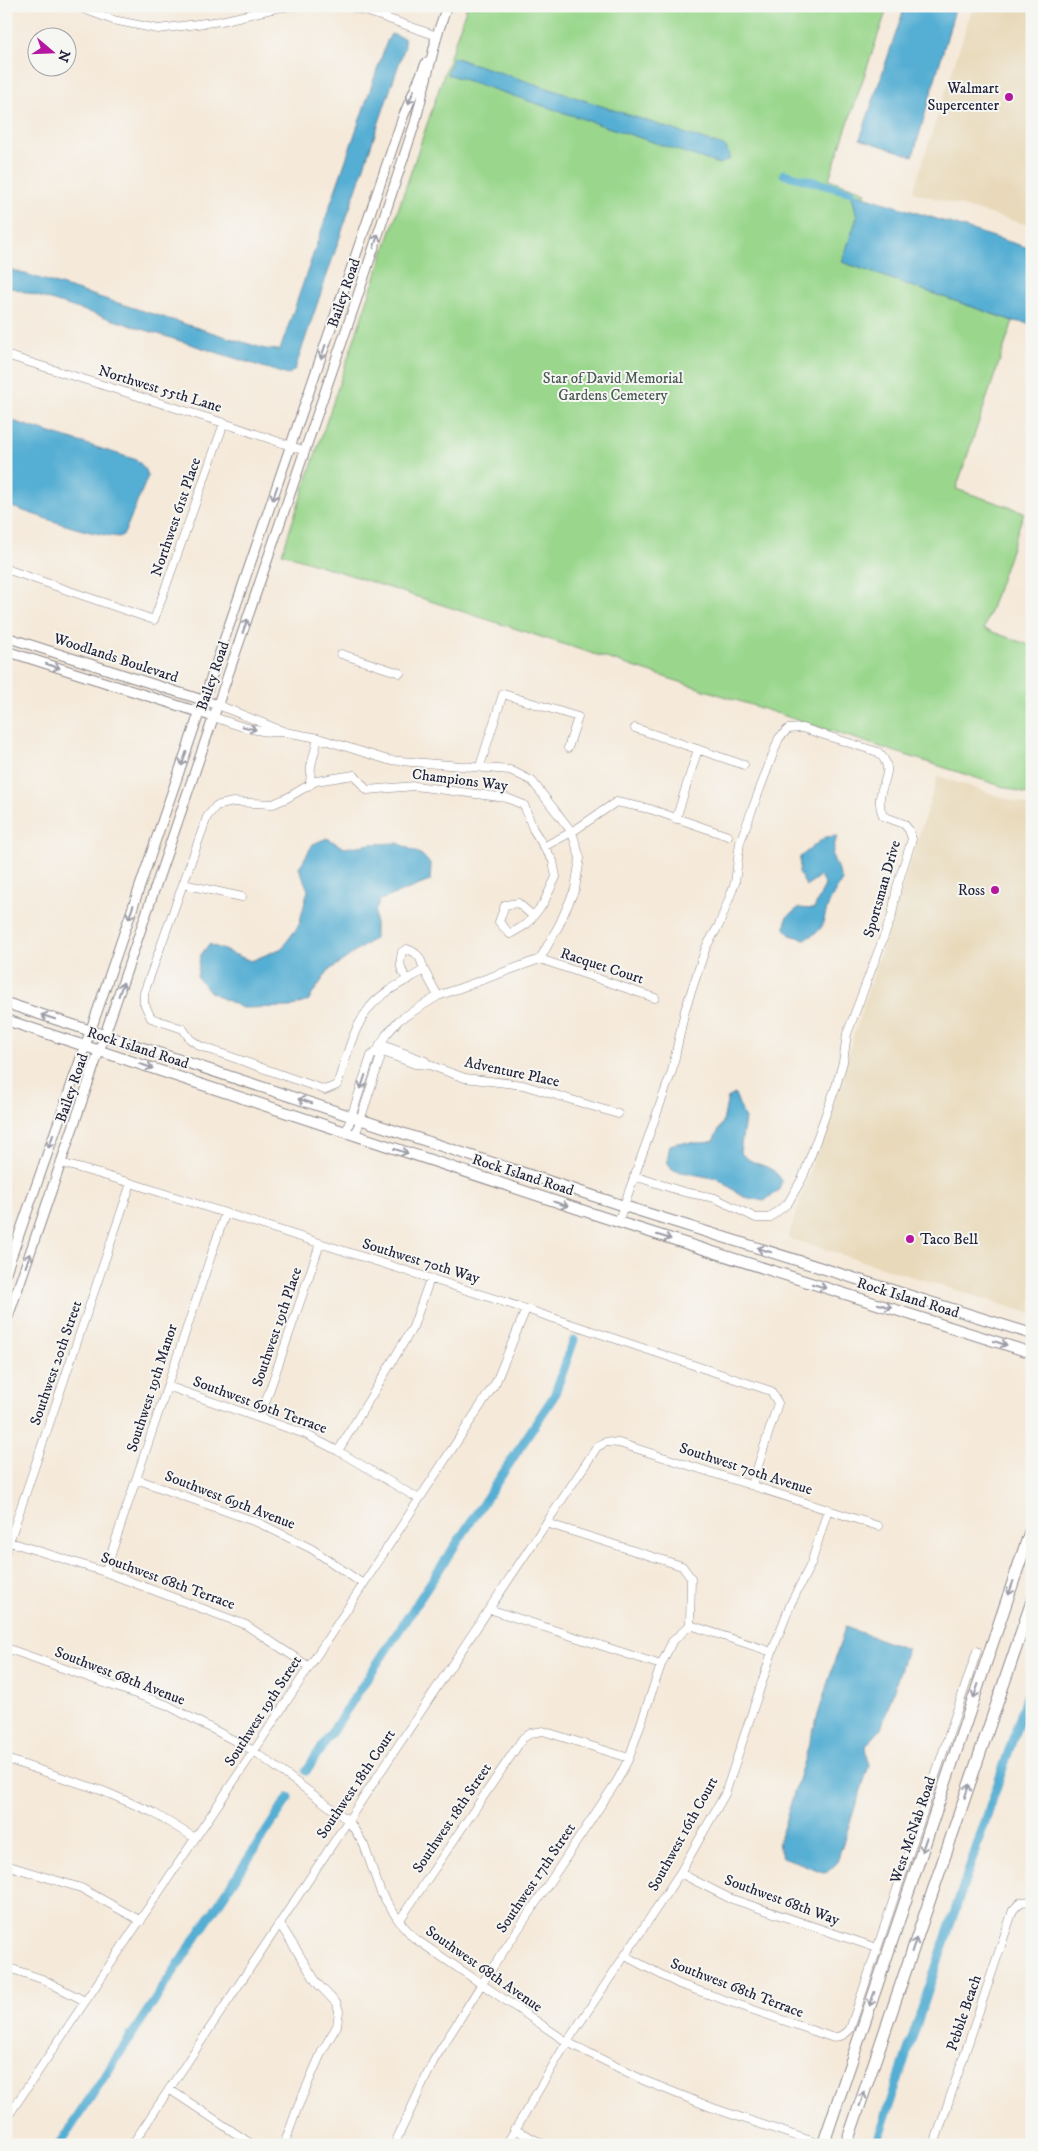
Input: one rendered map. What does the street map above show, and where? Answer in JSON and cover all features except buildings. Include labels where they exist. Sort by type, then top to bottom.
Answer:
[{"type":"main road","name":"Rock Island Road","points":[[6,1003],[624,1206],[1032,1334]]},
{"type":"main road","name":"Rock Island Road","points":[[6,1020],[618,1222],[1032,1353]]},
{"type":"main road","name":"West McNab Road","points":[[823,2145],[1032,1526]]},
{"type":"main road","points":[[846,2145],[1032,1600]]},
{"type":"street","points":[[76,6],[113,20],[158,29],[221,22],[276,8],[294,6]]},
{"type":"street","points":[[347,6],[437,36]]},
{"type":"street","name":"Bailey Road","points":[[6,1272],[403,117],[437,36],[447,6]]},
{"type":"street","name":"Bailey Road","points":[[6,1323],[415,124],[437,36]]},
{"type":"street","name":"Northwest 55th Lane","points":[[6,355],[224,423],[305,451]]},
{"type":"street","name":"Northwest 61st Place","points":[[6,569],[154,620],[224,423]]},
{"type":"street","name":"Woodlands Boulevard","points":[[6,637],[218,705]]},
{"type":"street","name":"Woodlands Boulevard","points":[[6,651],[214,717]]},
{"type":"street","points":[[341,654],[400,673]]},
{"type":"street","points":[[480,766],[503,694],[578,717],[568,748]]},
{"type":"street","points":[[218,705],[286,732],[318,738],[388,760],[455,767],[480,766],[510,770],[532,782],[572,832],[580,858],[575,889],[559,925],[540,960],[438,996],[398,1020],[371,1056],[350,1135]]},
{"type":"street","points":[[214,717],[257,730],[272,733],[286,732]]},
{"type":"street","points":[[635,728],[744,765]]},
{"type":"street","name":"Sportsman Drive","points":[[618,1222],[634,1176],[672,1071],[685,1010],[706,947],[719,925],[735,883],[740,842],[779,738],[788,729],[802,728],[878,752],[886,760],[888,770],[880,795],[880,810],[883,816],[904,824],[909,830],[912,839],[897,887],[892,915],[847,1034],[843,1062],[836,1086],[804,1177],[788,1203],[769,1218],[756,1218],[715,1198],[634,1176]]},
{"type":"street","points":[[310,785],[318,738]]},
{"type":"street","points":[[676,819],[698,749]]},
{"type":"street","name":"Champions Way","points":[[424,970],[387,992],[370,1006],[357,1027],[337,1085],[325,1090],[200,1046],[190,1039],[183,1029],[151,1018],[144,1003],[144,992],[207,817],[216,806],[233,802],[273,804],[316,781],[354,775],[367,790],[414,786],[507,798],[524,805],[533,829],[553,861],[556,877],[543,904],[527,924],[510,934],[499,922],[505,905],[518,903],[533,916]]},
{"type":"street","points":[[545,846],[572,832],[616,802],[650,808],[676,819],[728,836]]},
{"type":"street","points":[[183,884],[242,897]]},
{"type":"street","points":[[408,980],[401,972],[399,961],[402,952],[407,949],[416,952],[421,959],[424,970],[438,996]]},
{"type":"street","name":"Racquet Court","points":[[540,960],[655,998]]},
{"type":"street","name":"Adventure Place","points":[[379,1047],[415,1064],[429,1065],[466,1078],[522,1085],[618,1114]]},
{"type":"street","name":"Southwest 70th Way","points":[[61,1163],[131,1183],[430,1278],[770,1391],[778,1403],[752,1485]]},
{"type":"street","name":"Southwest 20th Street","points":[[6,1551],[131,1183]]},
{"type":"street","name":"Southwest 19th Manor","points":[[105,1572],[225,1214]]},
{"type":"street","name":"Southwest 19th Place","points":[[260,1418],[320,1244]]},
{"type":"street","points":[[338,1451],[413,1327],[430,1278]]},
{"type":"street","name":"Southwest 19th Street","points":[[6,2119],[141,1921],[496,1382],[526,1309]]},
{"type":"street","name":"Southwest 69th Terrace","points":[[167,1386],[305,1434],[338,1451],[419,1499]]},
{"type":"street","name":"Southwest 70th Avenue","points":[[606,1442],[619,1443],[878,1526]]},
{"type":"street","name":"Southwest 18th Court","points":[[132,2145],[597,1447],[606,1442]]},
{"type":"street","name":"Southwest 69th Avenue","points":[[136,1479],[259,1523],[312,1548],[363,1584]]},
{"type":"street","name":"Southwest 16th Court","points":[[506,2145],[567,2042],[680,1873],[725,1794],[772,1652],[790,1603],[811,1564],[828,1509]]},
{"type":"street","points":[[546,1523],[682,1566],[691,1578],[690,1625],[772,1652]]},
{"type":"street","name":"Southwest 68th Terrace","points":[[10,1542],[105,1572],[246,1625],[308,1666]]},
{"type":"street","points":[[489,1609],[661,1665]]},
{"type":"street","name":"Southwest 17th Street","points":[[394,2145],[434,2060],[481,1985],[618,1781],[630,1758],[661,1665],[672,1642],[690,1625]]},
{"type":"street","name":"Southwest 68th Avenue","points":[[6,1648],[168,1705],[254,1750],[348,1821],[364,1845],[381,1893],[399,1921],[414,1938],[567,2042],[643,2080],[713,2108],[823,2145]]},
{"type":"street","points":[[877,1948],[977,1651]]},
{"type":"street","name":"Southwest 18th Street","points":[[399,1921],[523,1738],[531,1733],[543,1731],[630,1758]]},
{"type":"street","points":[[6,1760],[103,1791],[152,1812],[195,1838]]},
{"type":"street","points":[[6,1865],[80,1888],[141,1921]]},
{"type":"street","name":"Southwest 68th Way","points":[[680,1873],[729,1898],[877,1948]]},
{"type":"street","name":"Pebble Beach","points":[[934,2145],[1013,1910],[1021,1902],[1032,1901]]},
{"type":"street","points":[[280,1924],[317,1983],[337,2004],[340,2012],[337,2026],[322,2051],[296,2109],[284,2145]]},
{"type":"street","name":"Southwest 68th Terrace","points":[[625,1956],[679,1984],[831,2037],[842,2036],[850,2029],[877,1948]]},
{"type":"street","points":[[6,1967],[42,1979],[85,2001]]},
{"type":"street","points":[[169,2089],[253,2145]]},
{"type":"street","points":[[514,2129],[545,2145]]},
{"type":"shaded area","points":[[973,6],[1032,6],[1032,226],[913,192]]},
{"type":"shaded area","points":[[938,776],[1032,807],[1032,1314],[788,1238]]},
{"type":"green space","name":"Star of David Memorial Gardens Cemetery","points":[[467,6],[888,6],[829,179],[866,192],[842,262],[1013,321],[956,489],[1024,512],[984,629],[1032,646],[1032,796],[282,553]]},
{"type":"water","points":[[905,6],[956,6],[913,156],[860,139]]},
{"type":"water","points":[[391,34],[404,38],[405,46],[295,369],[288,375],[6,286],[6,268],[265,349],[280,350]]},
{"type":"water","points":[[453,57],[726,147],[730,159],[719,164],[447,74]]},
{"type":"water","points":[[851,192],[1032,249],[1032,324],[1013,321],[842,262],[857,217]]},
{"type":"water","points":[[6,419],[137,460],[146,470],[148,476],[124,534],[119,537],[91,532],[6,505]]},
{"type":"water","points":[[837,836],[832,855],[842,880],[830,902],[823,924],[816,933],[805,939],[790,935],[785,928],[786,918],[798,908],[814,909],[825,885],[820,876],[806,886],[799,873],[800,857],[825,837]]},
{"type":"water","points":[[327,838],[344,848],[398,843],[422,855],[431,865],[430,881],[380,900],[375,912],[375,938],[328,971],[308,1001],[290,1007],[242,1008],[210,992],[197,977],[200,956],[209,944],[251,961],[282,948],[299,925],[308,890],[299,868],[313,844]]},
{"type":"water","points":[[735,1094],[745,1119],[740,1152],[751,1161],[773,1170],[782,1181],[778,1191],[764,1201],[744,1197],[718,1179],[672,1170],[667,1161],[670,1145],[713,1141],[723,1122],[728,1097]]},
{"type":"water","points":[[845,1627],[907,1649],[881,1729],[866,1746],[869,1766],[836,1864],[826,1873],[783,1857],[778,1845]]},
{"type":"waterway","points":[[784,174],[851,192]]},
{"type":"waterway","points":[[306,1771],[554,1396],[574,1340]]},
{"type":"waterway","points":[[876,2145],[1032,1682]]},
{"type":"waterway","points":[[59,2145],[289,1797]]},
{"type":"place","name":"Walmart Supercenter","points":[[1009,97]]},
{"type":"place","name":"Ross","points":[[995,890]]},
{"type":"place","name":"Taco Bell","points":[[910,1239]]}]
